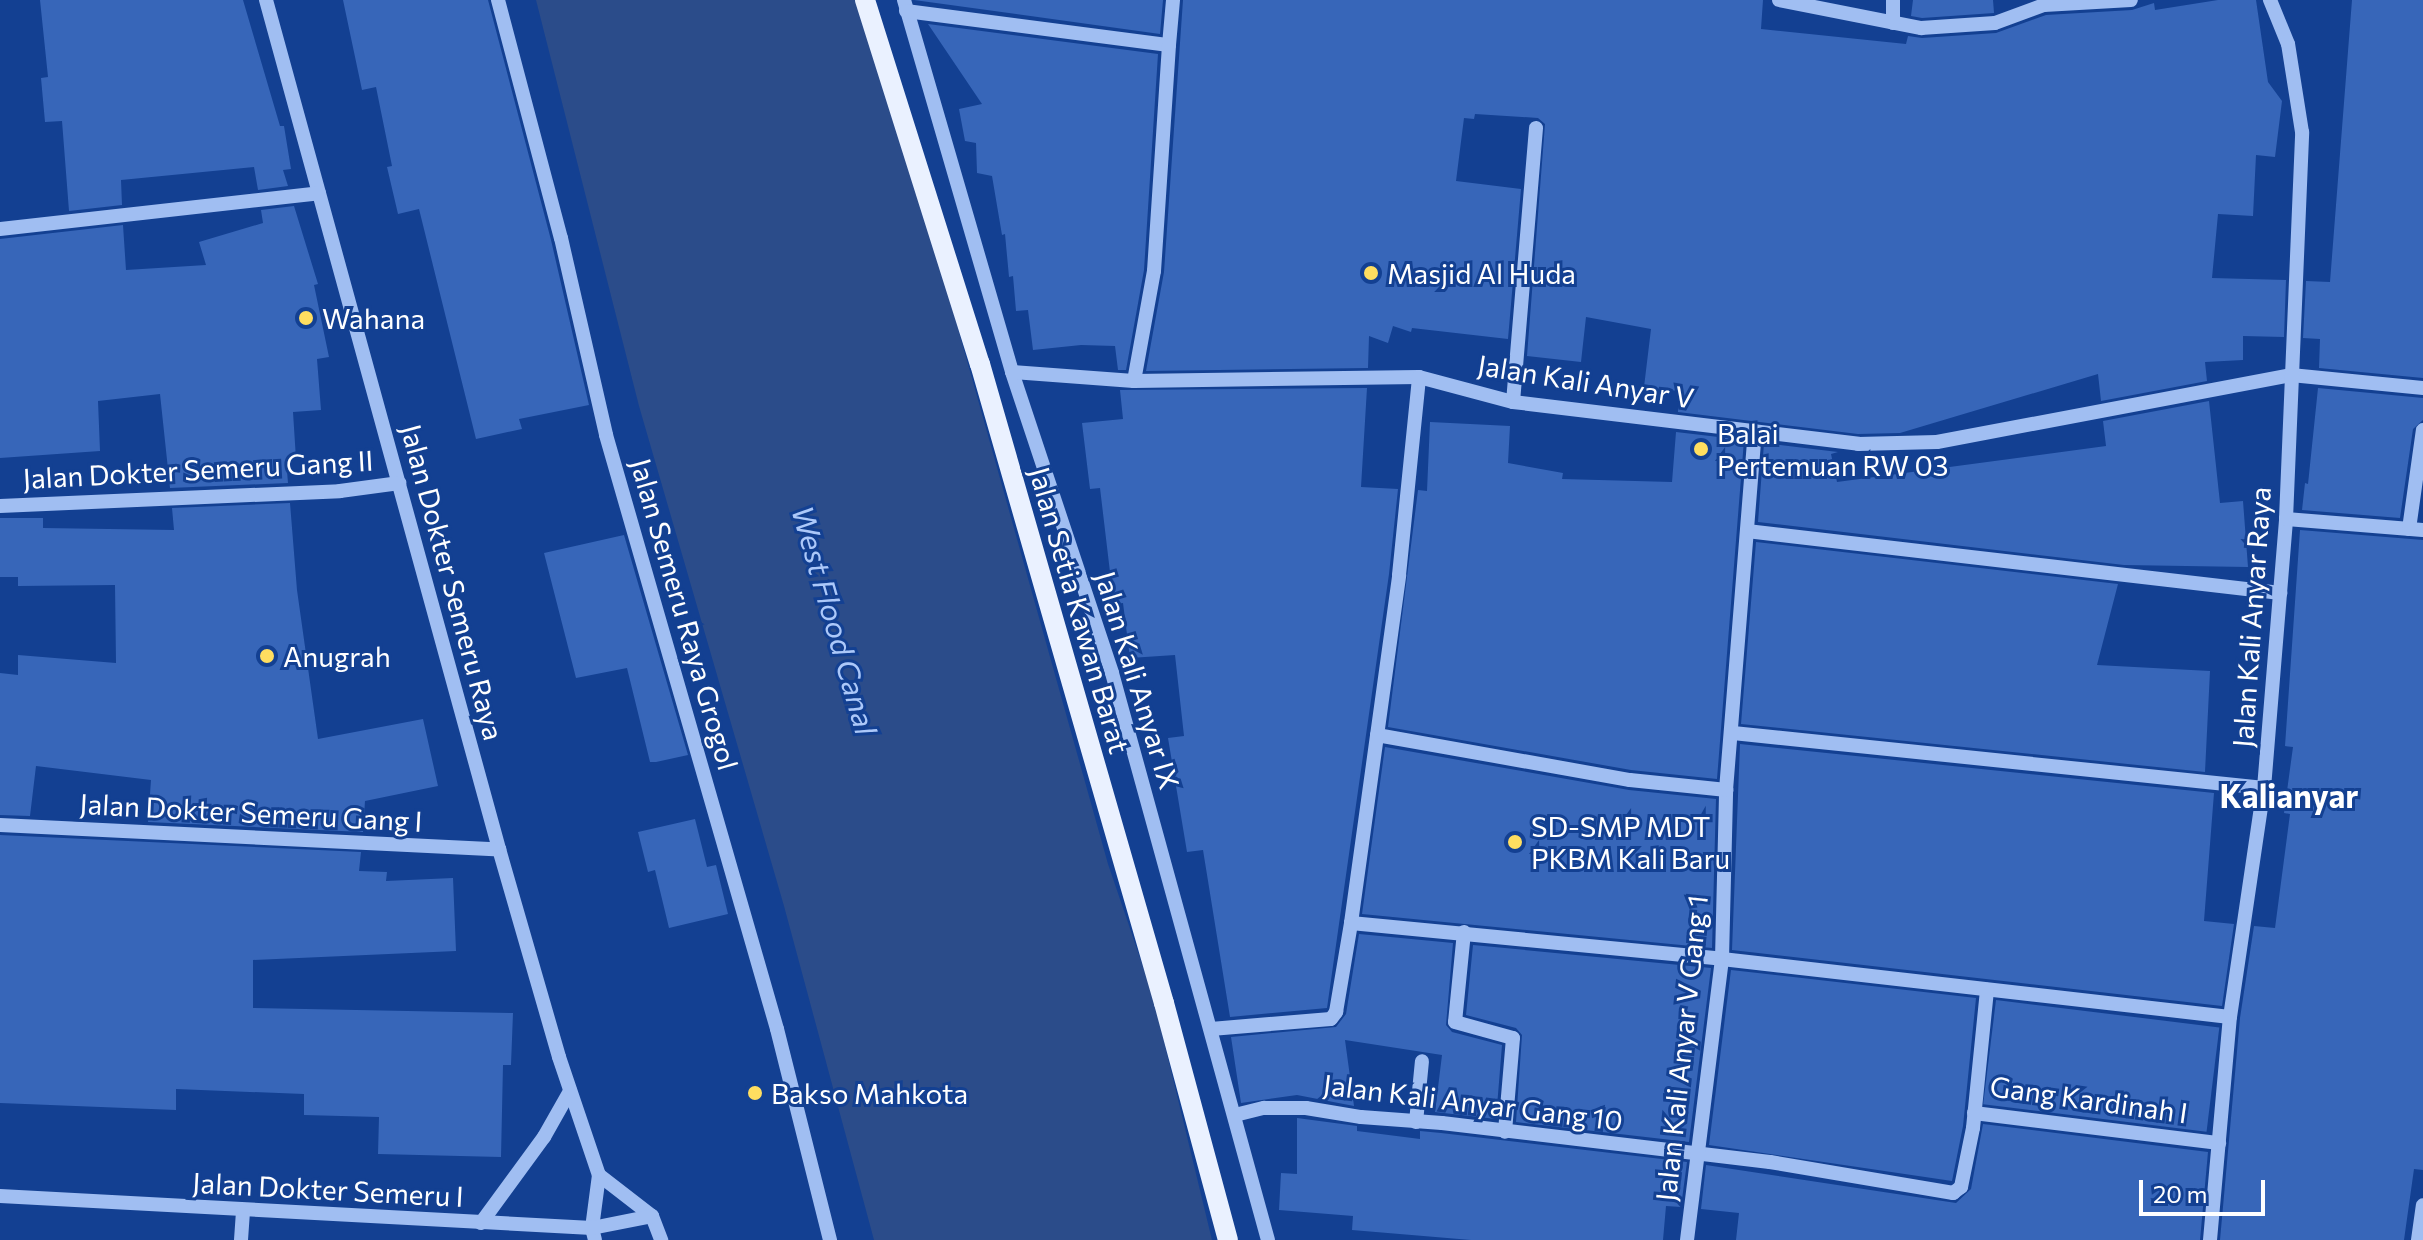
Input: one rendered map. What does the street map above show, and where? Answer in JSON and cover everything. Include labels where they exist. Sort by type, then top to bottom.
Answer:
[{"type":"main road","name":"Jalan Setia Kawan Barat","points":[[865,0],[980,364],[1164,1003],[1228,1240]]},
{"type":"street","name":"Jalan Dokter Semeru Raya","points":[[266,0],[499,849],[570,1091],[599,1175],[594,1234]]},
{"type":"street","name":"Jalan Semeru Raya Grogol","points":[[498,0],[561,238],[606,435],[773,1014],[830,1240]]},
{"type":"street","points":[[1134,381],[1154,271],[1173,0]]},
{"type":"street","points":[[1779,0],[1921,28],[1995,23],[2044,5],[2131,0]]},
{"type":"street","points":[[1893,0],[1893,23]]},
{"type":"street","name":"Jalan Kali Anyar Raya","points":[[2210,1240],[2230,1017],[2264,788],[2286,519],[2302,132],[2288,44],[2270,0]]},
{"type":"street","points":[[905,5],[1169,45]]},
{"type":"street","name":"Jalan Kali Anyar IX","points":[[905,5],[1012,372],[1112,673],[1268,1240]]},
{"type":"street","points":[[1513,402],[1536,128]]},
{"type":"street","points":[[0,229],[319,193]]},
{"type":"street","name":"Jalan Kali Anyar V","points":[[1012,372],[1134,381],[1419,377],[1513,402],[1858,444],[1937,442],[2291,375],[2423,388]]},
{"type":"street","points":[[1211,1029],[1331,1019],[1336,1012],[1399,575],[1419,377]]},
{"type":"street","points":[[2286,519],[2416,530],[2423,430]]},
{"type":"street","name":"Jalan Kali Anyar V Gang 1","points":[[1687,1240],[1722,959],[1726,790],[1755,431]]},
{"type":"street","name":"Jalan Dokter Semeru Gang II","points":[[0,506],[340,491],[399,483]]},
{"type":"street","points":[[1747,531],[2280,593]]},
{"type":"street","points":[[1733,733],[2264,788]]},
{"type":"street","points":[[1377,735],[1630,780],[1726,790]]},
{"type":"street","name":"Jalan Dokter Semeru Gang I","points":[[0,825],[499,849]]},
{"type":"street","points":[[1351,923],[1722,959],[2230,1017]]},
{"type":"street","points":[[1464,932],[1455,1022],[1513,1038],[1505,1132]]},
{"type":"street","name":"Gang Kardinah I","points":[[1987,990],[1974,1113],[2219,1143]]},
{"type":"street","points":[[1416,1122],[1422,1061]]},
{"type":"street","points":[[481,1223],[544,1137],[570,1091]]},
{"type":"street","name":"Jalan Kali Anyar Gang 10","points":[[1235,1115],[1264,1108],[1306,1108],[1770,1162],[1953,1193],[1961,1187],[1974,1113]]},
{"type":"street","points":[[599,1175],[652,1216],[661,1240]]},
{"type":"street","name":"Jalan Dokter Semeru I","points":[[0,1196],[481,1223],[594,1234],[652,1216]]},
{"type":"street","points":[[2418,1240],[2423,1205]]},
{"type":"street","points":[[241,1240],[243,1211]]},
{"type":"water","name":"West Flood Canal","points":[[536,0],[861,0],[938,257],[1108,864],[1153,996],[1212,1240],[874,1240],[784,906],[639,406]]},
{"type":"building","points":[[40,0],[243,0],[280,126],[284,126],[291,169],[283,170],[288,186],[258,190],[254,167],[121,180],[122,205],[69,211],[62,121],[45,122],[41,78],[48,77]]},
{"type":"building","points":[[343,0],[488,0],[551,240],[589,405],[519,419],[522,429],[476,439],[419,209],[398,214],[387,167],[392,166],[376,87],[362,90]]},
{"type":"building","points":[[914,0],[1163,0],[1160,34]]},
{"type":"building","points":[[1183,0],[1763,0],[1761,29],[1906,44],[1908,36],[1922,38],[1996,33],[2046,15],[2132,10],[2154,3],[2155,10],[2218,0],[2256,0],[2268,82],[2282,101],[2275,157],[2256,155],[2253,216],[2218,214],[2212,278],[2286,280],[2284,337],[2243,336],[2243,360],[2205,362],[2207,381],[2101,401],[2098,374],[1900,433],[1858,434],[1678,412],[1679,391],[1644,387],[1651,329],[1586,317],[1581,362],[1527,356],[1545,124],[1538,118],[1475,114],[1474,119],[1464,118],[1456,181],[1521,189],[1508,339],[1412,328],[1411,332],[1393,326],[1388,343],[1369,336],[1368,368],[1146,371],[1164,272]]},
{"type":"building","points":[[1913,0],[1993,0],[1994,13],[1922,18],[1911,16]]},
{"type":"building","points":[[2352,0],[2423,0],[2423,378],[2319,368],[2320,339],[2303,338],[2306,281],[2330,282]]},
{"type":"building","points":[[928,24],[1158,54],[1144,270],[1126,370],[1118,370],[1115,346],[1081,345],[1033,350],[1028,310],[1016,311],[1013,276],[1009,277],[1005,234],[1002,235],[992,176],[977,173],[976,143],[965,141],[959,109],[982,104]]},
{"type":"building","points":[[294,206],[318,284],[314,285],[329,357],[317,359],[321,410],[293,412],[296,459],[286,459],[288,483],[170,488],[160,394],[98,401],[100,451],[0,458],[0,239],[123,225],[126,270],[206,265],[199,242],[263,223],[261,210]]},
{"type":"building","points":[[1367,388],[1361,487],[1398,489],[1389,574],[1327,1008],[1230,1017],[1203,850],[1187,852],[1168,738],[1184,736],[1175,655],[1130,658],[1123,603],[1108,605],[1105,572],[1110,572],[1100,488],[1090,489],[1082,423],[1123,419],[1120,390]]},
{"type":"building","points":[[2318,388],[2423,398],[2423,420],[2413,429],[2400,518],[2302,510],[2305,483],[2308,484]]},
{"type":"building","points":[[2209,401],[2220,503],[2243,501],[2248,567],[2124,565],[1758,522],[1764,443],[1838,452],[1831,454],[1837,482],[2106,446],[2103,421]]},
{"type":"building","points":[[1430,422],[1510,426],[1508,463],[1563,473],[1562,479],[1672,482],[1676,432],[1744,440],[1717,779],[1631,770],[1388,727],[1418,490],[1427,491]]},
{"type":"building","points":[[290,503],[297,590],[318,739],[423,719],[438,786],[365,801],[363,832],[148,822],[151,780],[36,766],[30,816],[0,815],[0,673],[18,675],[18,655],[116,663],[115,585],[18,586],[18,577],[0,577],[0,518],[43,518],[43,528],[174,530],[172,508]]},
{"type":"building","points":[[2300,530],[2423,540],[2423,1170],[2414,1169],[2404,1240],[2220,1240],[2240,1018],[2254,926],[2275,928],[2290,814],[2284,813],[2293,747],[2285,746]]},
{"type":"building","points":[[624,535],[688,755],[656,762],[650,762],[627,668],[576,678],[544,553]]},
{"type":"building","points":[[1756,542],[2118,584],[2097,665],[2210,671],[2205,772],[1741,724]]},
{"type":"building","points":[[1740,744],[2214,793],[2204,921],[2234,924],[2222,1006],[1732,950]]},
{"type":"building","points":[[1385,747],[1629,790],[1716,799],[1712,948],[1362,914]]},
{"type":"building","points":[[695,819],[707,867],[716,865],[728,914],[669,928],[655,870],[648,872],[638,832]]},
{"type":"building","points":[[0,835],[361,852],[359,871],[387,872],[386,881],[453,878],[456,951],[253,960],[253,1008],[513,1013],[511,1065],[503,1065],[501,1157],[378,1154],[379,1117],[304,1115],[304,1094],[176,1089],[176,1110],[0,1103]]},
{"type":"building","points":[[1359,934],[1453,943],[1446,1025],[1452,1032],[1502,1045],[1496,1119],[1435,1112],[1442,1055],[1345,1040],[1354,1106],[1297,1095],[1241,1103],[1231,1037],[1336,1027],[1346,1014]]},
{"type":"building","points":[[1473,945],[1711,968],[1689,1142],[1516,1122],[1522,1035],[1516,1028],[1466,1015]]},
{"type":"building","points":[[1731,970],[1976,998],[1963,1126],[1952,1181],[1709,1145]]},
{"type":"building","points":[[1996,1000],[2219,1027],[2207,1132],[1983,1104]]},
{"type":"building","points":[[1297,1118],[1357,1126],[1357,1131],[1420,1139],[1420,1131],[1687,1162],[1681,1207],[1666,1206],[1663,1240],[1471,1240],[1352,1230],[1353,1216],[1279,1210],[1281,1173],[1297,1174]]},
{"type":"building","points":[[1983,1124],[2208,1152],[2200,1240],[1736,1240],[1739,1213],[1701,1209],[1706,1165],[1956,1203],[1971,1189]]},
{"type":"place","name":"Masjid Al Huda","points":[[1371,273]]},
{"type":"place","name":"Wahana","points":[[306,318]]},
{"type":"place","name":"Balai Pertemuan RW 03","points":[[1701,449]]},
{"type":"place","name":"Anugrah","points":[[267,656]]},
{"type":"place","name":"SD-SMP MDT PKBM Kali Baru","points":[[1515,842]]},
{"type":"place","name":"Bakso Mahkota","points":[[755,1093]]},
{"type":"district","name":"Kalianyar","points":[[2289,795]]}]
